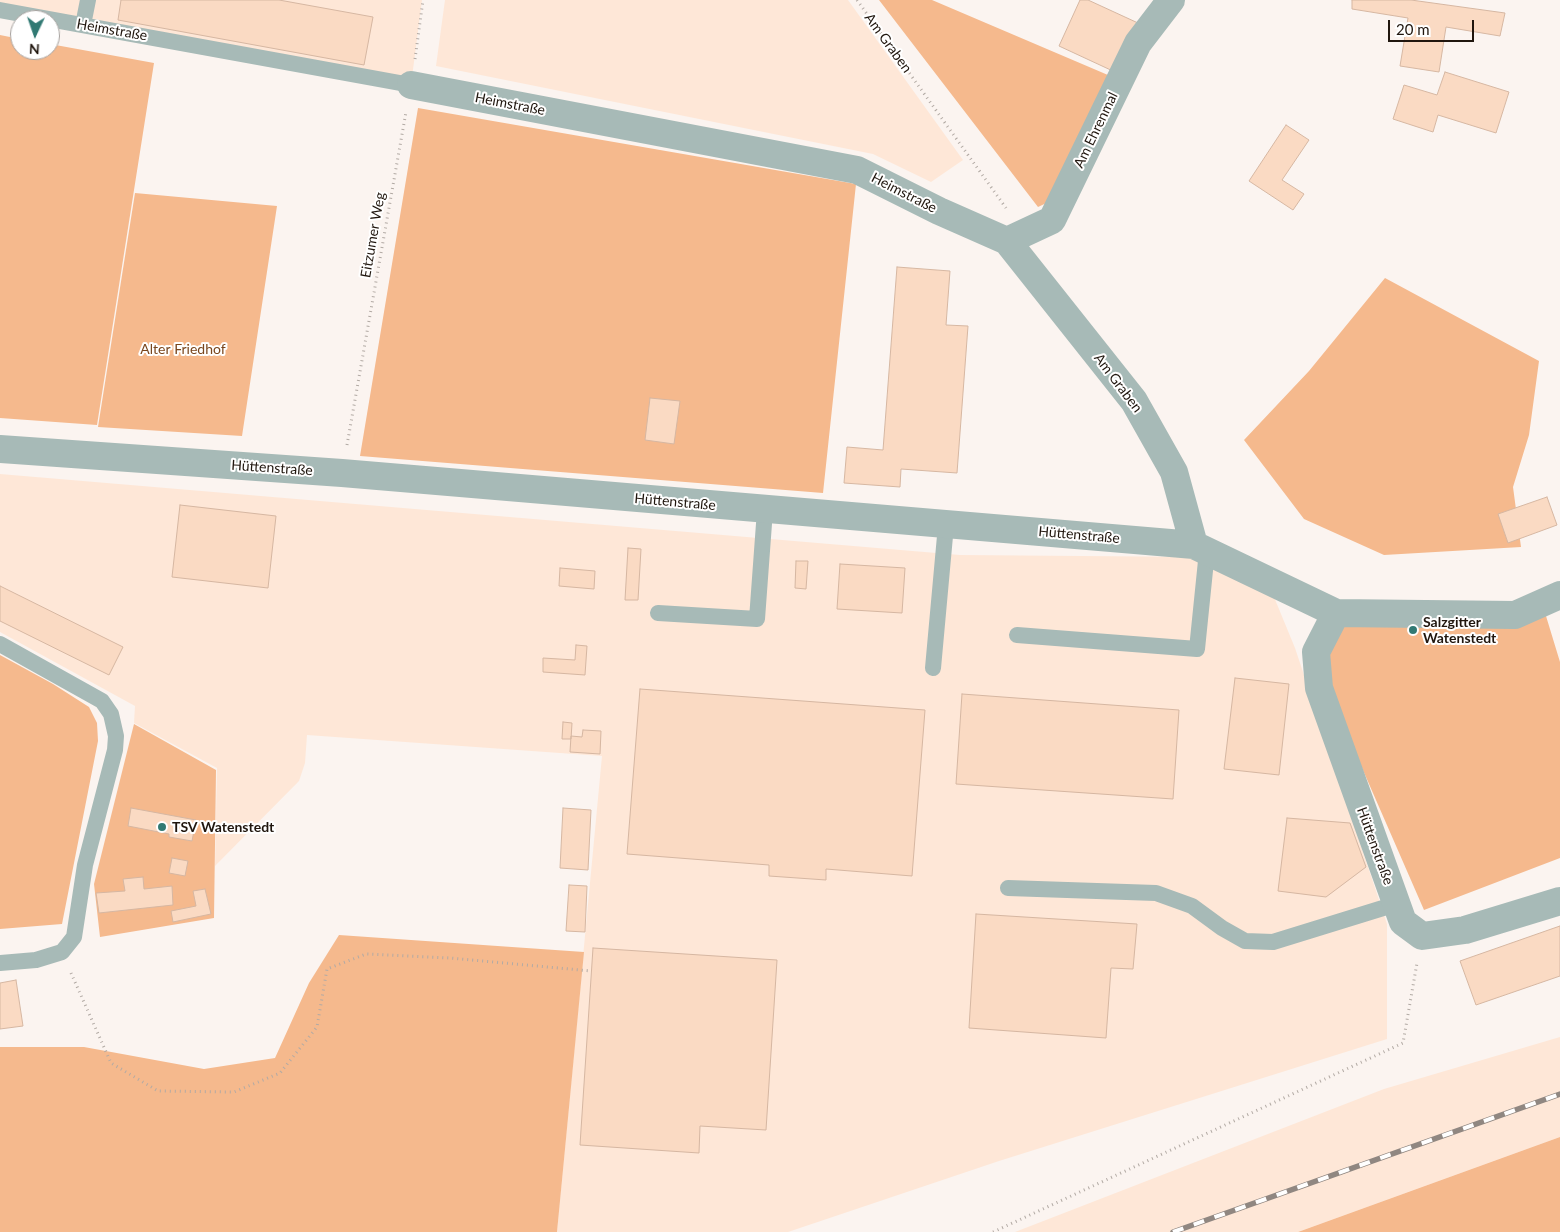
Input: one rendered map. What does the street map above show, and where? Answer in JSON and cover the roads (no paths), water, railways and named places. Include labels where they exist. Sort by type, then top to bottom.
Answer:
[{"type":"street","name":"Am Ehrenmal","points":[[1015,237],[1052,220],[1138,43],[1171,0]]},
{"type":"street","name":"Heimstraße","points":[[411,84],[857,170],[939,211],[1015,237]]},
{"type":"street","name":"Am Graben","points":[[1015,237],[1134,401],[1174,472],[1201,548]]},
{"type":"street","name":"Hüttenstraße","points":[[0,449],[342,473],[946,524],[1201,548],[1336,613],[1515,615],[1560,595]]},
{"type":"street","name":"Hüttenstraße","points":[[1336,613],[1316,652],[1319,688],[1403,922],[1422,936],[1465,930],[1560,901]]},
{"type":"lane","points":[[83,25],[88,0]]},
{"type":"lane","name":"Heimstraße","points":[[0,10],[411,84]]},
{"type":"lane","points":[[658,613],[757,619],[765,510]]},
{"type":"lane","points":[[933,668],[946,524]]},
{"type":"lane","points":[[1017,635],[1197,649],[1201,548]]},
{"type":"lane","points":[[0,644],[102,701],[112,714],[115,724],[114,750],[85,866],[74,937],[62,952],[36,960],[0,963]]},
{"type":"lane","points":[[1008,888],[1156,893],[1192,906],[1222,928],[1245,941],[1274,942],[1396,904]]},
{"type":"railway","points":[[1173,1232],[1560,1094]]},
{"type":"place","name":"Salzgitter Watenstedt","points":[[1413,630]]},
{"type":"place","name":"TSV Watenstedt","points":[[162,827]]},
{"type":"park label","name":"Alter Friedhof","points":[[183,349]]}]
